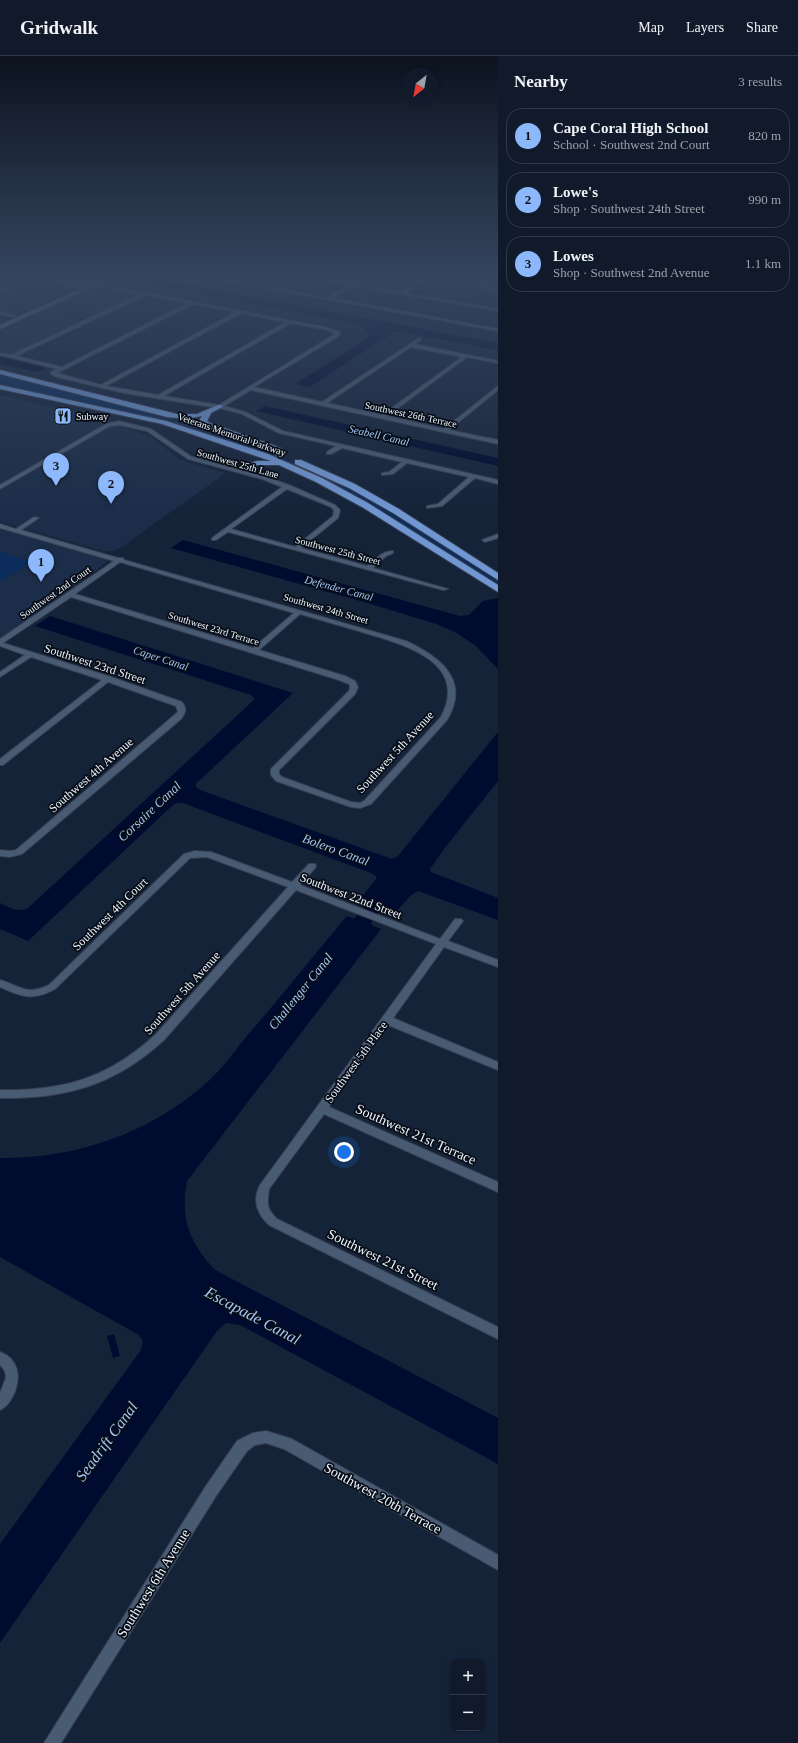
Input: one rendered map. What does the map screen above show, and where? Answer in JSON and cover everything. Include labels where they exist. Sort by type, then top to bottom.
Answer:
[{"type":"highway","name":"Veterans Memorial Parkway","points":[[0,372],[48,383],[190,423],[284,456],[367,494],[411,520],[498,577]]},
{"type":"highway","points":[[0,372],[20,375],[28,378]]},
{"type":"highway","points":[[48,383],[62,385],[175,416],[193,417],[208,414]]},
{"type":"highway","name":"Veterans Memorial Parkway","points":[[0,387],[143,417],[200,433],[265,456],[319,480],[385,516],[498,589]]},
{"type":"highway","points":[[220,406],[208,414],[203,421],[207,425],[270,447],[279,451],[284,456]]},
{"type":"highway","points":[[143,417],[156,423],[245,451],[250,455],[251,459],[240,469]]},
{"type":"highway","points":[[240,469],[257,463],[274,464],[312,480],[362,506],[385,516]]},
{"type":"street","points":[[6,356],[61,368]]},
{"type":"street","points":[[86,356],[54,372],[54,374],[127,392],[220,406],[245,413],[276,431],[498,482]]},
{"type":"street","points":[[102,386],[158,356]]},
{"type":"street","points":[[160,396],[231,356]]},
{"type":"street","points":[[220,406],[303,356]]},
{"type":"street","points":[[323,404],[394,356]]},
{"type":"street","points":[[383,417],[466,356],[498,362]]},
{"type":"street","name":"Southwest 26th Terrace","points":[[250,388],[498,442]]},
{"type":"street","points":[[445,430],[498,388]]},
{"type":"street","name":"Southwest 25th Lane","points":[[0,486],[108,425],[115,423],[130,425],[154,432],[178,451],[190,458],[240,469],[328,503],[337,510],[336,517],[296,549]]},
{"type":"street","points":[[329,453],[341,446]]},
{"type":"street","points":[[384,474],[391,473],[406,461]]},
{"type":"street","points":[[429,508],[440,505],[474,477]]},
{"type":"street","points":[[214,539],[286,486]]},
{"type":"street","points":[[17,529],[36,518]]},
{"type":"street","name":"Southwest 24th Street","points":[[0,523],[404,642],[432,658],[445,672]]},
{"type":"street","name":"Southwest 24th Street","points":[[0,526],[17,529]]},
{"type":"street","name":"Southwest 25th Street","points":[[227,530],[445,589]]},
{"type":"street","points":[[485,540],[498,536]]},
{"type":"street","points":[[369,568],[384,555],[391,552]]},
{"type":"street","name":"Southwest 2nd Court","points":[[0,643],[120,559]]},
{"type":"street","name":"Southwest 23rd Terrace","points":[[69,594],[342,678],[352,683],[354,687],[352,692],[278,764],[274,769],[275,775]]},
{"type":"street","points":[[254,651],[300,611]]},
{"type":"street","name":"Southwest 23rd Street","points":[[0,643],[165,699],[179,704],[182,708]]},
{"type":"street","points":[[0,675],[30,654]]},
{"type":"street","name":"Southwest 5th Avenue","points":[[275,775],[286,782],[344,803],[353,806],[364,805],[383,786],[447,714],[452,704],[453,692],[450,680],[445,672]]},
{"type":"street","points":[[0,763],[108,680]]},
{"type":"street","name":"Southwest 4th Avenue","points":[[0,853],[10,854],[19,852],[37,838],[178,717],[182,712],[182,708]]},
{"type":"street","name":"Southwest 22nd Street","points":[[196,854],[208,854],[217,857],[498,964]]},
{"type":"street","name":"Southwest 4th Court","points":[[0,983],[22,993],[32,995],[42,993],[52,987],[187,856],[196,854]]},
{"type":"street","name":"Southwest 5th Avenue","points":[[0,1094],[42,1093],[67,1088],[102,1077],[122,1067],[142,1054],[160,1037],[312,866]]},
{"type":"street","name":"Southwest 5th Place","points":[[261,1205],[264,1188],[458,921]]},
{"type":"street","points":[[387,1020],[498,1066]]},
{"type":"street","name":"Southwest 21st Terrace","points":[[322,1108],[498,1187]]},
{"type":"street","name":"Southwest 21st Street","points":[[261,1205],[265,1215],[273,1222],[498,1333]]},
{"type":"street","points":[[0,1358],[7,1362],[12,1372],[11,1385],[0,1404]]},
{"type":"street","name":"Southwest 20th Terrace","points":[[266,1437],[287,1444],[498,1563]]},
{"type":"street","name":"Southwest 6th Avenue","points":[[52,1743],[211,1491],[242,1446],[253,1439],[266,1437]]},
{"type":"shaded area","points":[[0,356],[11,356],[6,358]]},
{"type":"shaded area","points":[[0,375],[46,384],[120,405],[228,438],[281,457],[333,480],[376,503],[498,580],[498,585],[370,504],[325,480],[283,461],[217,436],[173,423],[0,385]]},
{"type":"shaded area","points":[[0,395],[104,419],[151,437],[180,460],[226,473],[120,548],[113,551],[102,551],[0,522]]},
{"type":"shaded area","points":[[0,527],[109,560],[71,590],[0,638]]},
{"type":"shaded area","points":[[0,552],[32,562],[0,582]]},
{"type":"water","points":[[340,356],[358,356],[310,387],[295,384]]},
{"type":"water","points":[[0,357],[46,368],[37,372],[1,364]]},
{"type":"water","name":"Seabell Canal","points":[[265,406],[498,458],[498,466],[256,411]]},
{"type":"water","name":"Defender Canal","points":[[183,540],[460,616],[469,615],[483,601],[498,598],[498,669],[476,646],[455,632],[436,624],[371,604],[171,548]]},
{"type":"water","points":[[50,616],[293,693],[196,783],[196,787],[200,790],[392,859],[398,856],[498,732],[498,781],[430,869],[431,872],[498,898],[498,920],[418,891],[410,896],[397,911],[378,913],[371,923],[373,926],[381,929],[187,1181],[185,1207],[186,1218],[193,1239],[206,1260],[215,1270],[498,1418],[498,1464],[240,1325],[226,1323],[217,1331],[0,1643],[0,1544],[141,1350],[143,1341],[139,1335],[0,1257],[0,1158],[55,1154],[109,1140],[134,1130],[159,1117],[182,1102],[210,1080],[221,1068],[347,916],[355,919],[360,918],[368,909],[366,905],[358,902],[376,879],[376,876],[371,873],[183,803],[176,803],[28,941],[0,929],[0,903],[17,910],[28,908],[255,699],[251,695],[35,626]]},
{"type":"water","points":[[114,1334],[120,1356],[113,1358],[107,1336]]},
{"type":"waterway","name":"Challenger Canal","points":[[351,928],[375,899]]},
{"type":"place","name":"Subway","points":[[63,416]]},
{"type":"place","name":"Lowes","points":[[56,486]]},
{"type":"place","name":"Lowe's","points":[[111,504]]},
{"type":"place","name":"Cape Coral High School","points":[[41,582]]},
{"type":"water label","name":"Caper Canal","points":[[161,658]]},
{"type":"water label","name":"Corsaire Canal","points":[[149,811]]},
{"type":"water label","name":"Bolero Canal","points":[[336,849]]},
{"type":"water label","name":"Escapade Canal","points":[[253,1315]]},
{"type":"water label","name":"Seadrift Canal","points":[[106,1441]]}]
